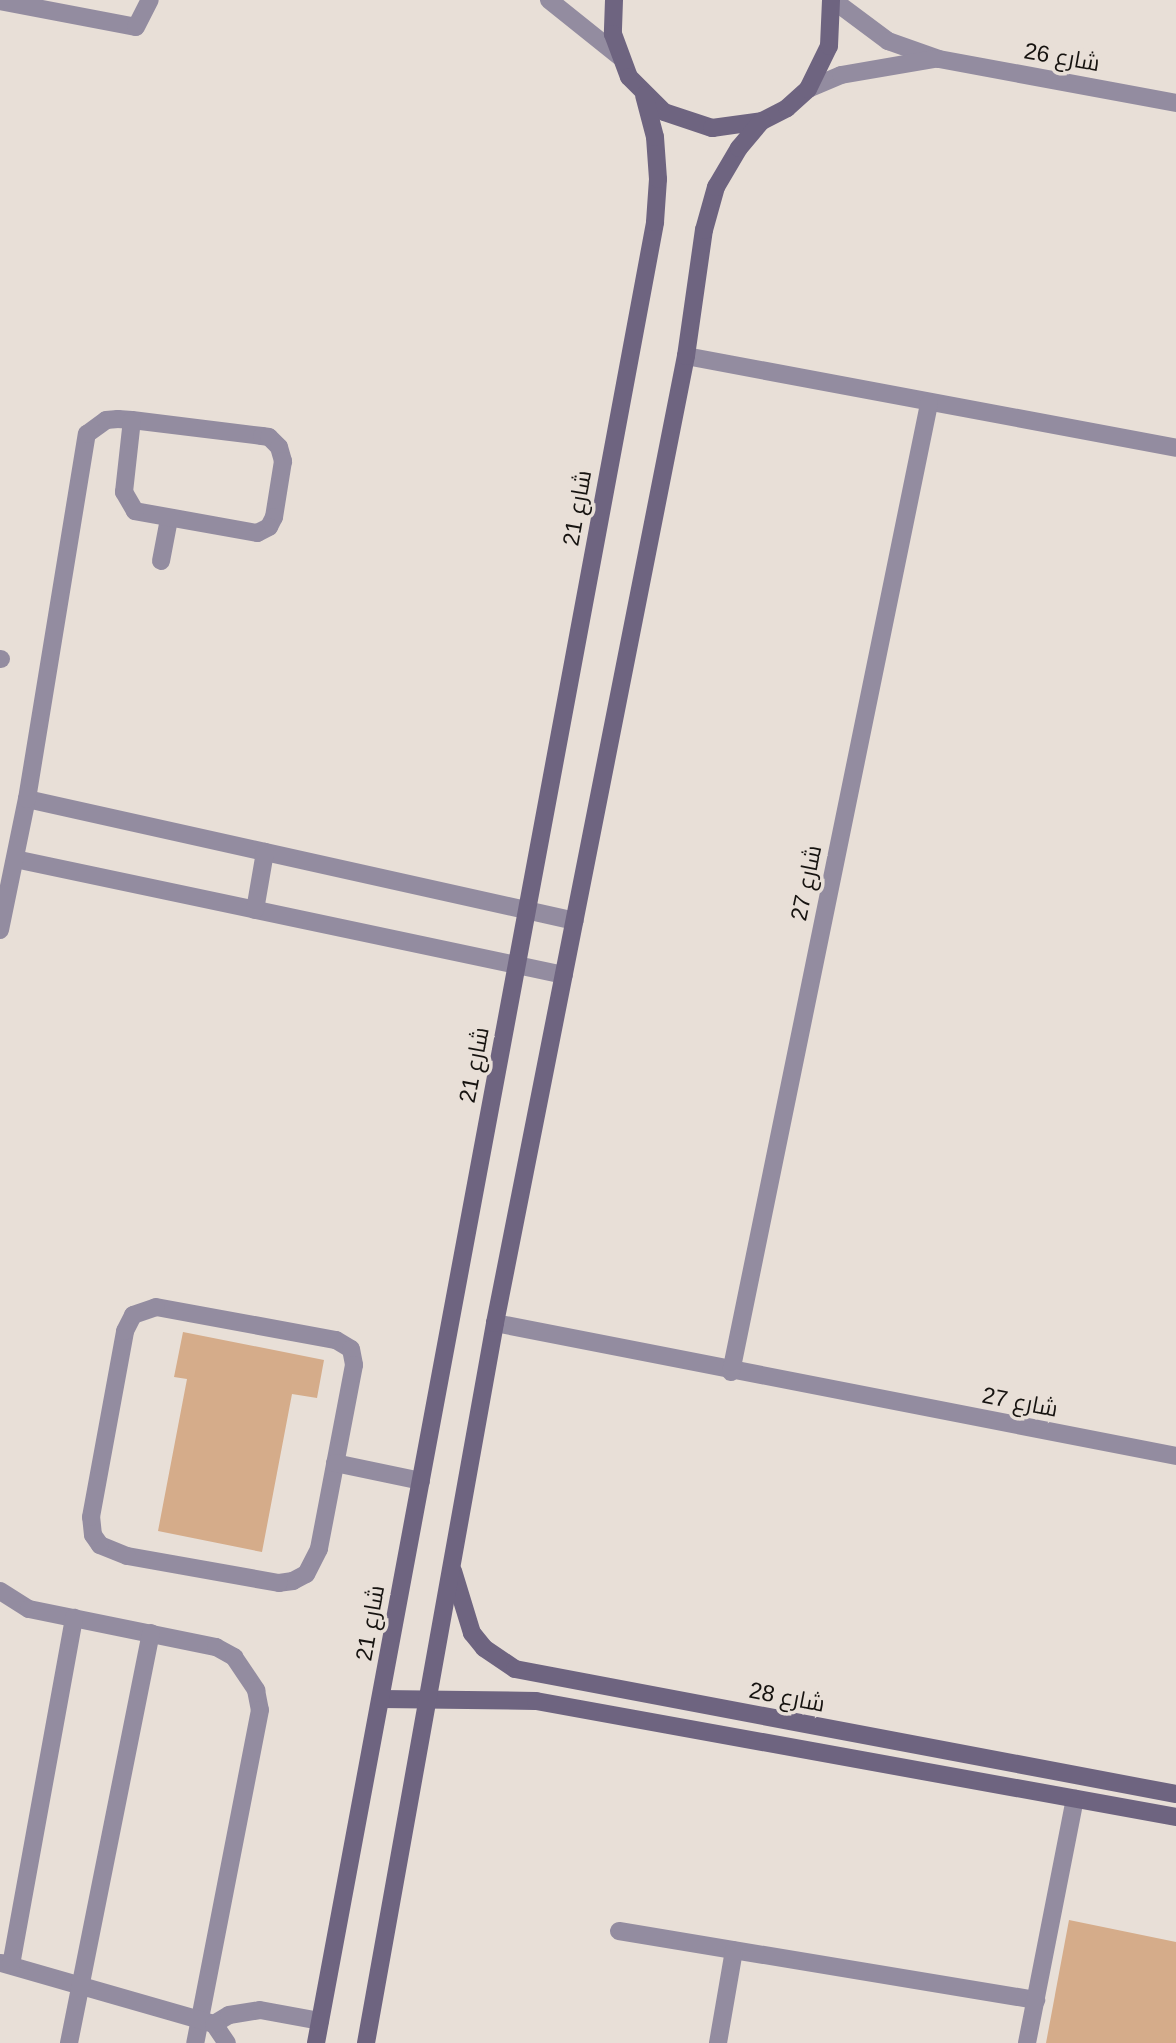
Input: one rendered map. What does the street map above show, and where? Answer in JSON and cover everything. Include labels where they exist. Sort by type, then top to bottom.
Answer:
[{"type":"street","points":[[0,1],[136,27],[150,0]]},
{"type":"street","points":[[549,0],[619,56]]},
{"type":"street","points":[[614,0],[613,34],[619,56],[644,96],[676,117],[712,128],[762,121],[787,108],[808,89],[829,46],[832,0]]},
{"type":"street","name":"شارع 26","points":[[832,0],[888,41],[939,59],[1176,103]]},
{"type":"street","name":"شارع 26","points":[[808,89],[841,75],[939,59]]},
{"type":"street","name":"شارع 21","points":[[316,2043],[529,911],[655,222],[658,179],[655,137],[644,96]]},
{"type":"street","points":[[366,2043],[495,1323],[686,356],[704,230],[716,187],[739,148],[762,121]]},
{"type":"street","points":[[686,356],[929,404],[1176,448]]},
{"type":"street","name":"شارع 27","points":[[731,1372],[929,404]]},
{"type":"street","points":[[0,930],[27,799],[82,445],[95,425],[106,420],[132,420],[262,436],[275,441],[282,454],[274,517],[264,531],[135,512],[125,500],[132,420]]},
{"type":"street","points":[[161,561],[169,519]]},
{"type":"street","points":[[27,799],[575,921]]},
{"type":"street","points":[[255,909],[265,852]]},
{"type":"street","points":[[15,859],[564,975]]},
{"type":"street","points":[[156,1307],[344,1343],[351,1349],[354,1365],[335,1464],[314,1563],[293,1581],[279,1583],[127,1556],[100,1545],[91,1528],[125,1331],[133,1315],[143,1310],[156,1307]]},
{"type":"street","name":"شارع 27","points":[[495,1323],[731,1372],[1176,1456]]},
{"type":"street","points":[[335,1464],[421,1481]]},
{"type":"street","name":"شارع 28","points":[[451,1565],[472,1633],[484,1648],[516,1669],[1176,1794]]},
{"type":"street","points":[[0,1591],[29,1609],[216,1647],[234,1657],[252,1681],[260,1710],[206,2021],[195,2043]]},
{"type":"street","points":[[74,1618],[5,1964],[206,2021],[227,2043]]},
{"type":"street","points":[[69,2043],[151,1633]]},
{"type":"street","points":[[381,1699],[536,1701],[1176,1817]]},
{"type":"street","points":[[1027,2043],[1074,1799]]},
{"type":"street","points":[[619,1931],[1036,2000]]},
{"type":"street","points":[[718,2043],[734,1950]]},
{"type":"street","points":[[206,2021],[260,2010],[320,2021]]},
{"type":"building","points":[[183,1332],[324,1360],[317,1398],[292,1394],[262,1552],[158,1531],[187,1379],[174,1377]]},
{"type":"building","points":[[1069,1920],[1176,1942],[1176,2043],[1046,2043]]}]
